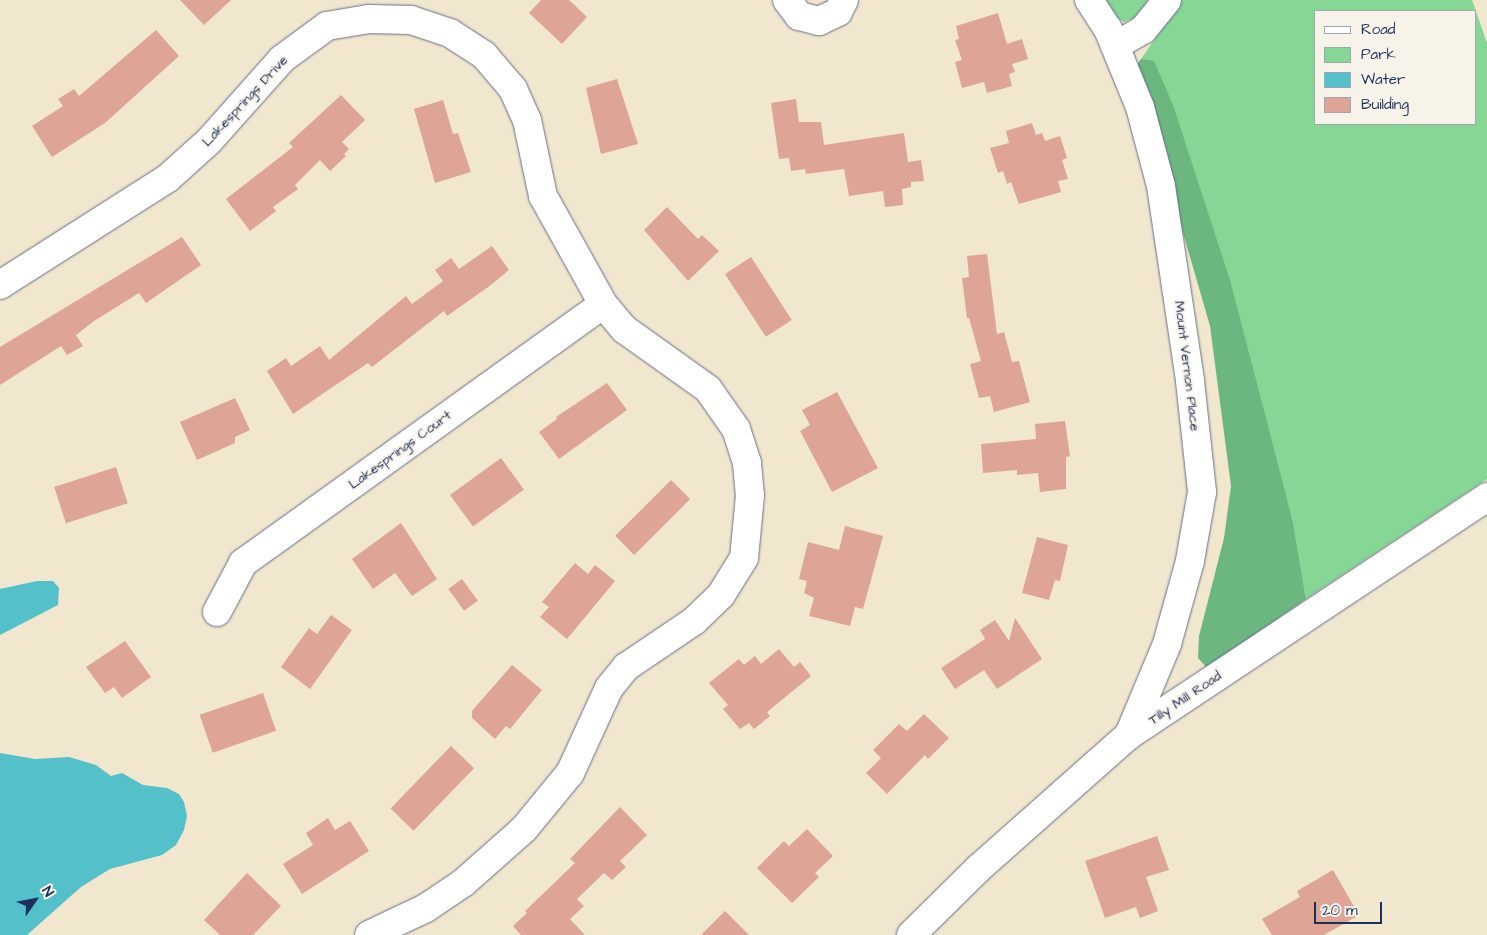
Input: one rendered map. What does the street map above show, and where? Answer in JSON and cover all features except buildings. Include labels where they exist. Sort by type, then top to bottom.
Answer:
[{"type":"street","points":[[787,0],[799,16],[819,20],[838,12],[844,0]]},
{"type":"street","name":"Mount Vernon Place","points":[[1089,0],[1115,46],[1140,107],[1161,186],[1190,382],[1202,492],[1190,561],[1167,644],[1129,735]]},
{"type":"street","points":[[1115,46],[1143,30],[1167,0]]},
{"type":"street","name":"Lakesprings Drive","points":[[0,285],[168,178],[209,141],[282,59],[327,26],[369,19],[411,20],[450,33],[484,55],[513,89],[527,120],[543,196],[603,304],[624,329],[708,389],[736,429],[747,463],[750,495],[744,558],[721,596],[694,621],[626,668],[609,688],[570,774],[524,829],[456,888],[426,908],[369,935]]},
{"type":"street","name":"Lakesprings Court","points":[[217,612],[243,563],[603,304]]},
{"type":"street","name":"Tilly Mill Road","points":[[911,935],[979,868],[1129,735],[1485,501]]},
{"type":"green space","points":[[1100,0],[1148,0],[1142,15],[1124,22],[1109,13]]},
{"type":"green space","points":[[1182,0],[1472,0],[1476,10],[1314,10],[1314,125],[1477,125],[1477,14],[1487,43],[1487,479],[1306,599],[1293,522],[1262,408],[1141,59]]},
{"type":"green space","points":[[1141,59],[1154,61],[1173,105],[1230,280],[1293,522],[1306,599],[1207,668],[1198,658],[1199,636],[1224,538],[1231,486],[1210,326],[1135,67]]},
{"type":"water","points":[[37,581],[53,581],[59,588],[58,605],[0,635],[0,589]]},
{"type":"water","points":[[0,753],[35,759],[69,757],[96,765],[111,776],[122,773],[143,785],[167,788],[179,794],[184,802],[187,816],[184,830],[176,845],[162,855],[110,869],[81,887],[27,935],[0,935]]}]
